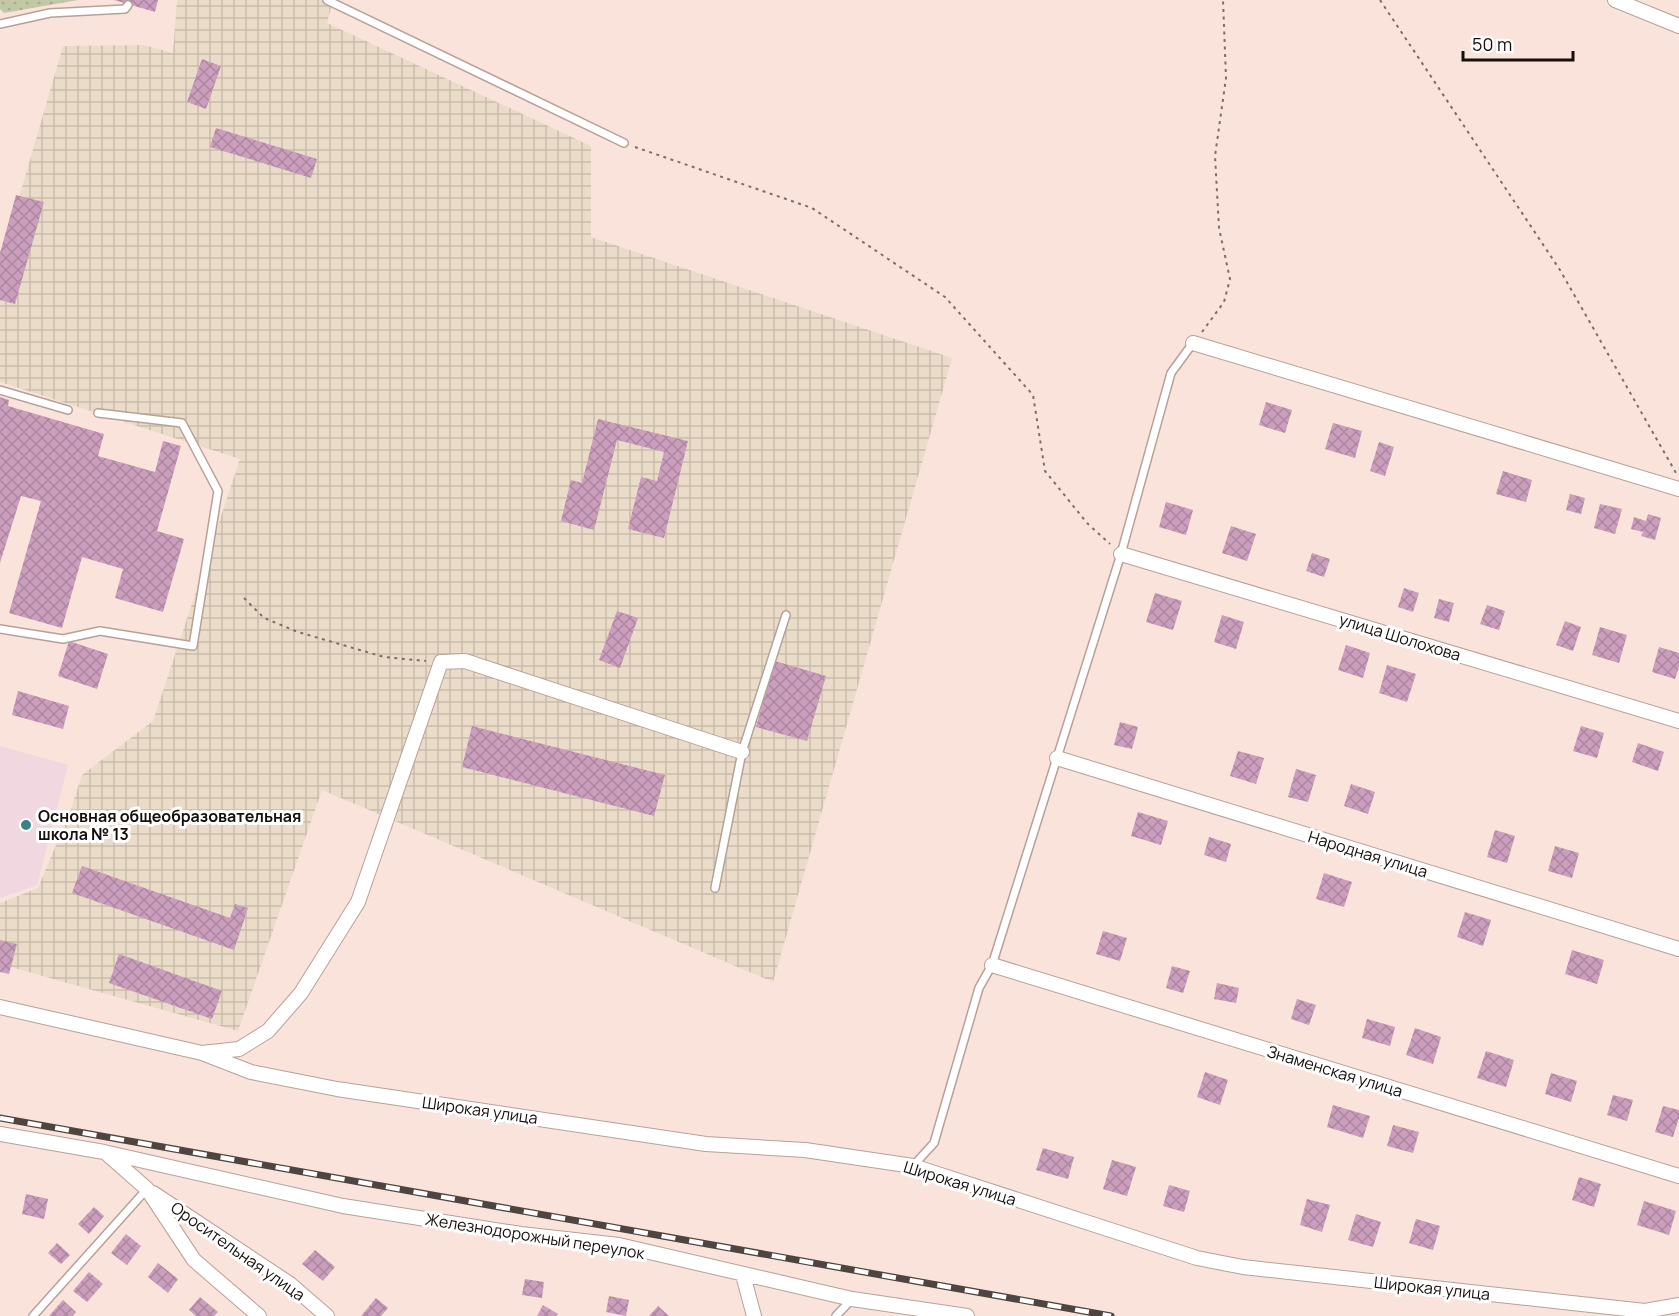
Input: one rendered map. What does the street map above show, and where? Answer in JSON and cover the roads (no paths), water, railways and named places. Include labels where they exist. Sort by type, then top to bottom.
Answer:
[{"type":"street","points":[[1615,0],[1679,26]]},
{"type":"street","points":[[1193,344],[1679,489]]},
{"type":"street","name":"улица Шолохова","points":[[1121,554],[1679,721]]},
{"type":"street","points":[[0,1007],[202,1053],[239,1049],[268,1031],[300,993],[358,902],[441,662],[465,661],[742,752]]},
{"type":"street","name":"Народная улица","points":[[1057,758],[1679,949]]},
{"type":"street","name":"Знаменская улица","points":[[992,965],[1679,1176]]},
{"type":"street","name":"Широкая улица","points":[[202,1053],[251,1072],[337,1089],[706,1144],[805,1150],[913,1166],[1197,1258],[1243,1267],[1645,1311],[1679,1305]]},
{"type":"street","points":[[0,1134],[104,1152]]},
{"type":"street","name":"Оросительная улица","points":[[104,1152],[147,1189],[290,1284],[327,1316]]},
{"type":"street","name":"Железнодорожный переулок","points":[[104,1152],[343,1206],[521,1234],[619,1245],[852,1299],[967,1316]]},
{"type":"street","name":"Оросительная улица","points":[[147,1189],[194,1260],[259,1316]]},
{"type":"street","points":[[743,1275],[754,1316]]},
{"type":"lane","points":[[327,0],[624,143]]},
{"type":"lane","points":[[0,24],[50,14],[125,9],[128,5]]},
{"type":"lane","points":[[913,1166],[934,1143],[979,988],[992,965],[1121,554],[1171,373],[1193,344]]},
{"type":"lane","points":[[0,390],[68,410]]},
{"type":"lane","points":[[0,629],[63,639],[100,631],[193,646],[218,491],[182,423],[98,412]]},
{"type":"lane","points":[[715,888],[742,752],[786,615]]},
{"type":"lane","points":[[33,1316],[147,1189]]},
{"type":"lane","points":[[836,1316],[852,1299]]},
{"type":"railway","points":[[0,1118],[1111,1316]]},
{"type":"place","name":"Основная общеобразовательная школа № 13","points":[[26,825]]}]
